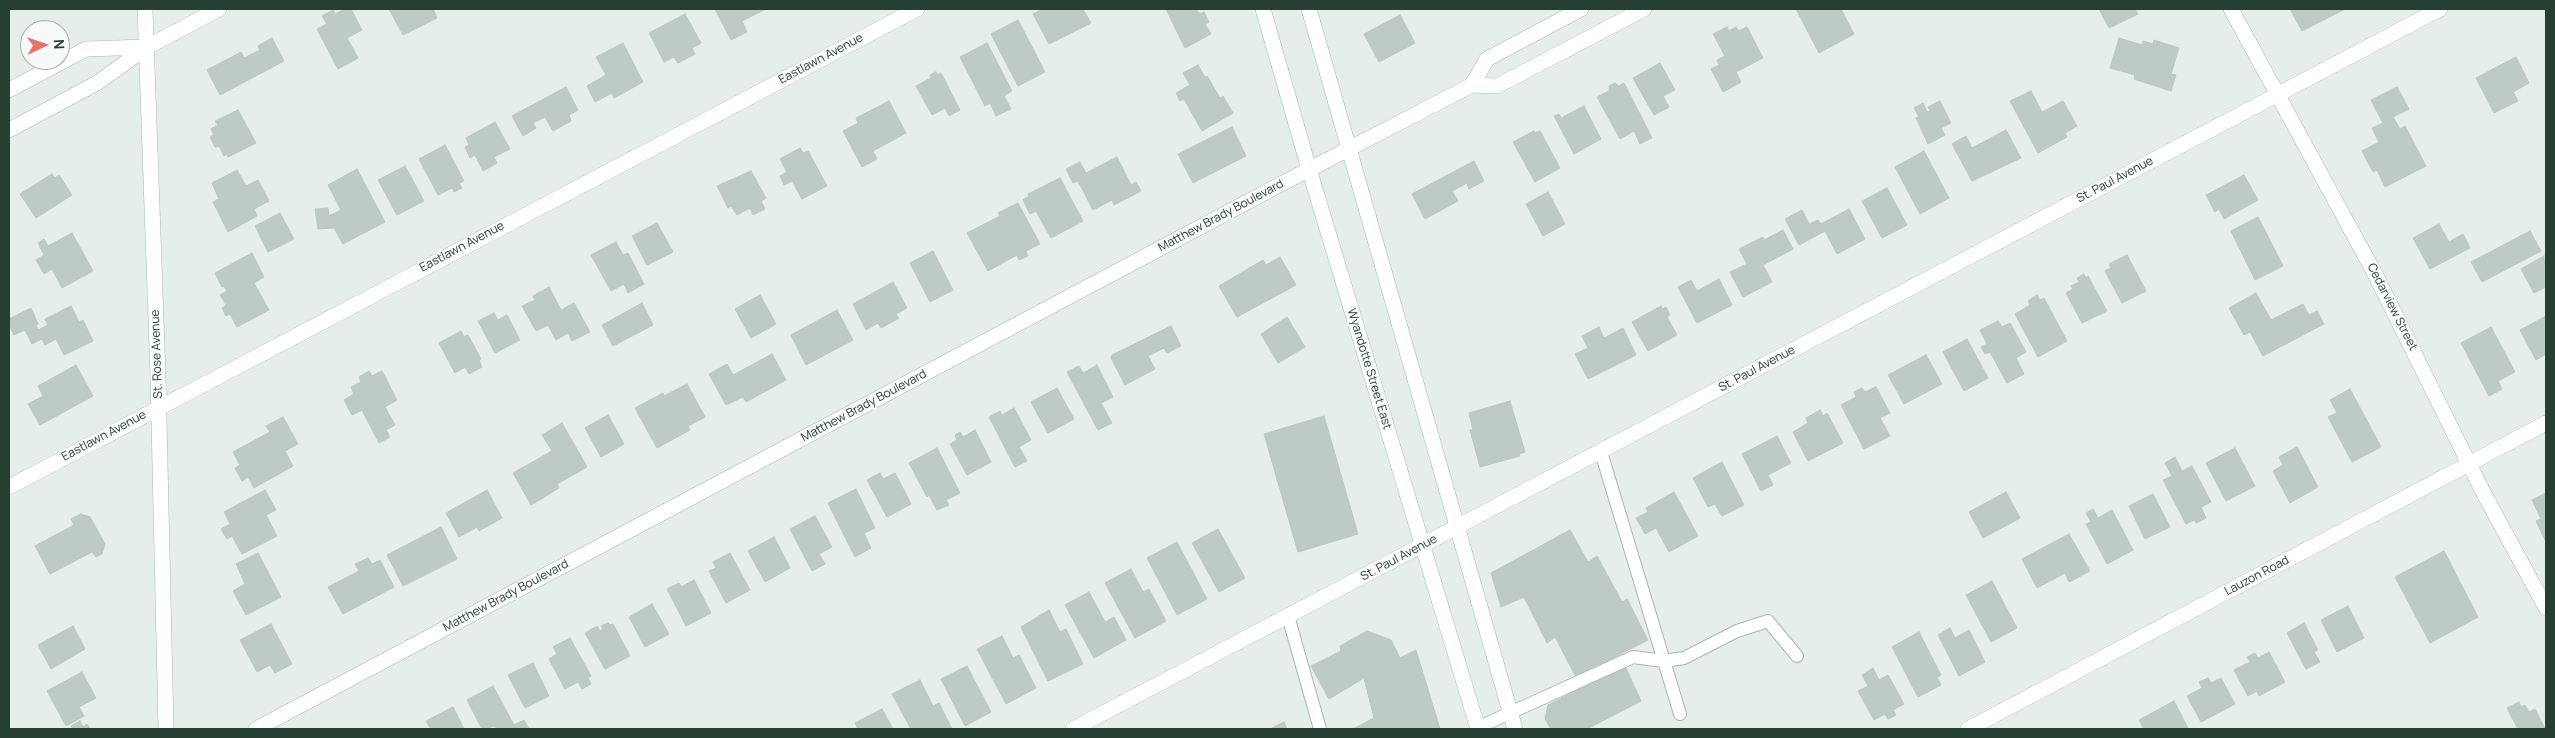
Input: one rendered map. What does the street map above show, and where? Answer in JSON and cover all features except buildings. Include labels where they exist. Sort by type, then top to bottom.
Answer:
[{"type":"street","name":"St. Rose Avenue","points":[[146,9],[159,406],[166,729]]},
{"type":"street","points":[[9,130],[97,83],[147,47],[219,9]]},
{"type":"street","name":"Eastlawn Avenue","points":[[9,487],[159,406],[916,9]]},
{"type":"street","name":"Wyandotte Street East","points":[[1263,9],[1309,169],[1478,729]]},
{"type":"street","points":[[1309,9],[1515,729]]},
{"type":"street","points":[[1472,85],[1487,59],[1581,9]]},
{"type":"street","name":"Matthew Brady Boulevard","points":[[256,729],[1309,169],[1472,85],[1497,86],[1644,9]]},
{"type":"street","name":"Cedarview Street","points":[[2231,9],[2376,274],[2469,464],[2546,608]]},
{"type":"street","name":"St. Paul Avenue","points":[[1073,729],[2440,9]]},
{"type":"street","points":[[9,90],[86,49],[147,47]]},
{"type":"street","name":"Lauzon Road","points":[[1968,729],[2546,423]]},
{"type":"lane","points":[[1601,452],[1680,714]]},
{"type":"lane","points":[[1288,616],[1320,729]]},
{"type":"lane","points":[[1478,729],[1633,657],[1664,661],[1684,658],[1737,631],[1768,622],[1797,656]]}]
